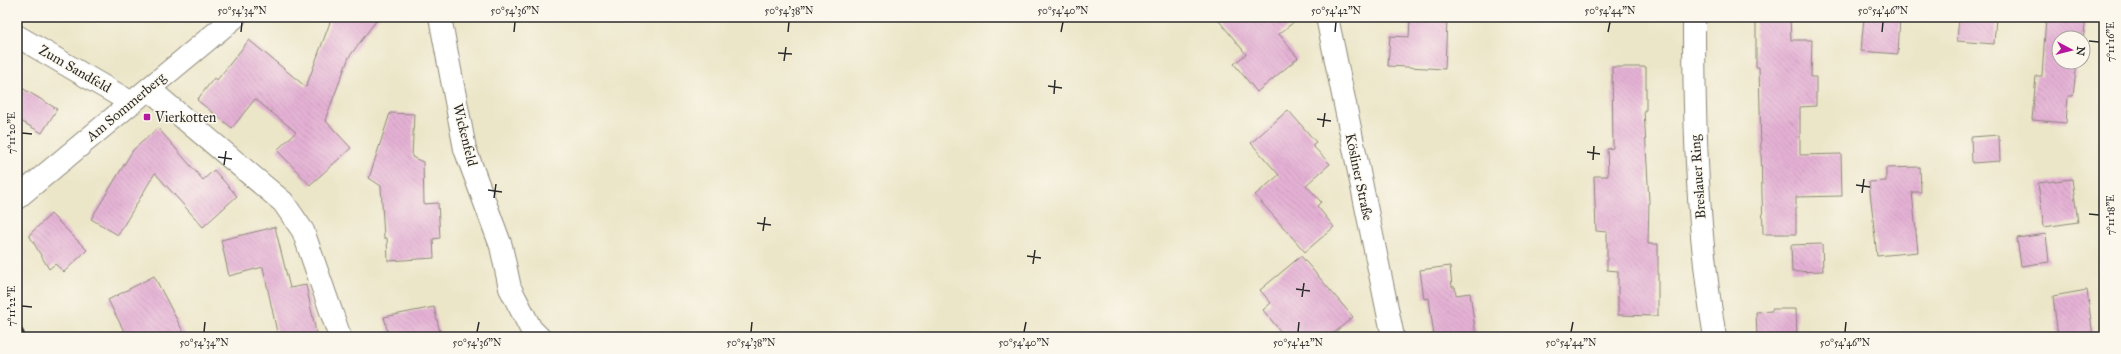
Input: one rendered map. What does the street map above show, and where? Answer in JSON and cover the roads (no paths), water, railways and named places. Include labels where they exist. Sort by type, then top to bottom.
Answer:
[{"type":"street","name":"Am Sommerberg","points":[[17,198],[235,17]]},
{"type":"street","name":"Wickenfeld","points":[[440,17],[465,149],[501,246],[510,288],[532,329],[539,337]]},
{"type":"street","name":"Kösliner Straße","points":[[1327,17],[1393,337]]},
{"type":"street","name":"Breslauer Ring","points":[[1694,17],[1694,103],[1697,169],[1710,306],[1715,337]]},
{"type":"street","name":"Zum Sandfeld","points":[[17,36],[132,103]]},
{"type":"street","points":[[149,89],[283,202],[303,232],[340,337]]},
{"type":"railway","points":[[17,321],[25,337]]},
{"type":"place","name":"Vierkotten","points":[[147,117]]}]
